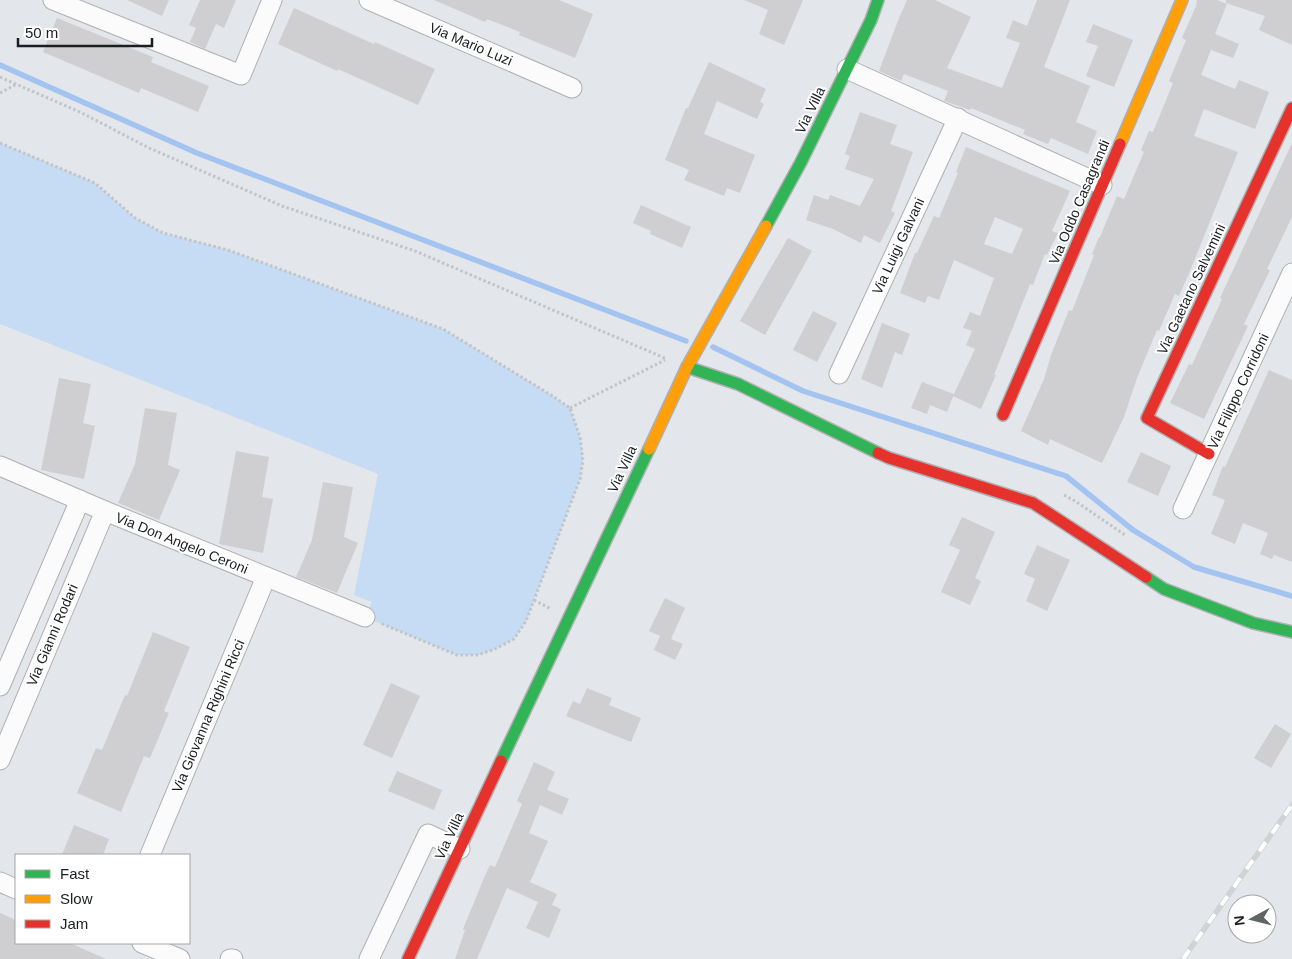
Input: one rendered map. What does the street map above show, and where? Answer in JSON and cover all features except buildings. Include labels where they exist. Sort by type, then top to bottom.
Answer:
[{"type":"street","points":[[54,0],[241,75],[272,0]]},
{"type":"street","name":"Via Mario Luzi","points":[[369,0],[572,88]]},
{"type":"street","name":"Via Villa","points":[[408,959],[687,367],[801,162],[871,20],[878,0]]},
{"type":"street","name":"Via Oddo Casagrandi","points":[[1003,415],[1182,0]]},
{"type":"street","points":[[847,69],[1102,185]]},
{"type":"street","name":"Via Gaetano Salvemini","points":[[1209,454],[1147,418],[1292,108]]},
{"type":"street","name":"Via Luigi Galvani","points":[[839,374],[958,118]]},
{"type":"street","name":"Via Filippo Corridoni","points":[[1184,509],[1292,273]]},
{"type":"street","points":[[687,367],[738,384],[889,458],[1033,503],[1164,589],[1253,623],[1292,632]]},
{"type":"street","name":"Via Don Angelo Ceroni","points":[[0,466],[105,511],[366,617]]},
{"type":"street","name":"Via Gianni Rodari","points":[[0,686],[80,500]]},
{"type":"street","name":"Via Gianni Rodari","points":[[0,760],[105,511]]},
{"type":"street","name":"Via Giovanna Righini Ricci","points":[[150,854],[266,577]]},
{"type":"street","points":[[370,959],[428,834],[460,849]]},
{"type":"street","points":[[0,882],[15,889]]},
{"type":"street","points":[[144,944],[180,959]]},
{"type":"path","points":[[0,77],[82,114],[149,148],[282,206],[415,251],[687,367]]},
{"type":"path","points":[[0,92],[16,85]]},
{"type":"path","points":[[0,143],[95,183],[135,218],[163,233],[228,250],[443,329],[552,394],[570,408],[580,437],[583,460],[580,479],[526,620],[514,639],[478,655],[457,655],[366,617]]},
{"type":"path","points":[[570,408],[668,359]]},
{"type":"shaded area","points":[[0,143],[95,183],[135,218],[163,233],[228,250],[443,329],[570,408],[580,437],[583,460],[580,479],[526,621],[514,639],[493,650],[478,655],[457,655],[365,617],[372,602],[354,595],[378,474],[0,324]]},
{"type":"waterway","points":[[0,65],[197,153],[686,341]]},
{"type":"waterway","points":[[713,347],[803,391],[1066,476],[1133,530],[1194,567],[1292,596]]},
{"type":"railway","points":[[1183,959],[1292,805]]},
{"type":"traffic: fast","points":[[766,226],[801,162],[871,20],[878,0]]},
{"type":"traffic: fast","points":[[687,367],[738,384],[878,453]]},
{"type":"traffic: fast","points":[[501,761],[649,449]]},
{"type":"traffic: fast","points":[[1146,577],[1164,589],[1253,623],[1292,632]]},
{"type":"traffic: slow","points":[[1120,144],[1182,0]]},
{"type":"traffic: slow","points":[[649,449],[687,367],[766,226]]},
{"type":"traffic: jam","points":[[1209,454],[1147,418],[1292,108]]},
{"type":"traffic: jam","points":[[1003,415],[1120,144]]},
{"type":"traffic: jam","points":[[878,453],[1033,503],[1146,577]]},
{"type":"traffic: jam","points":[[408,959],[501,761]]}]
